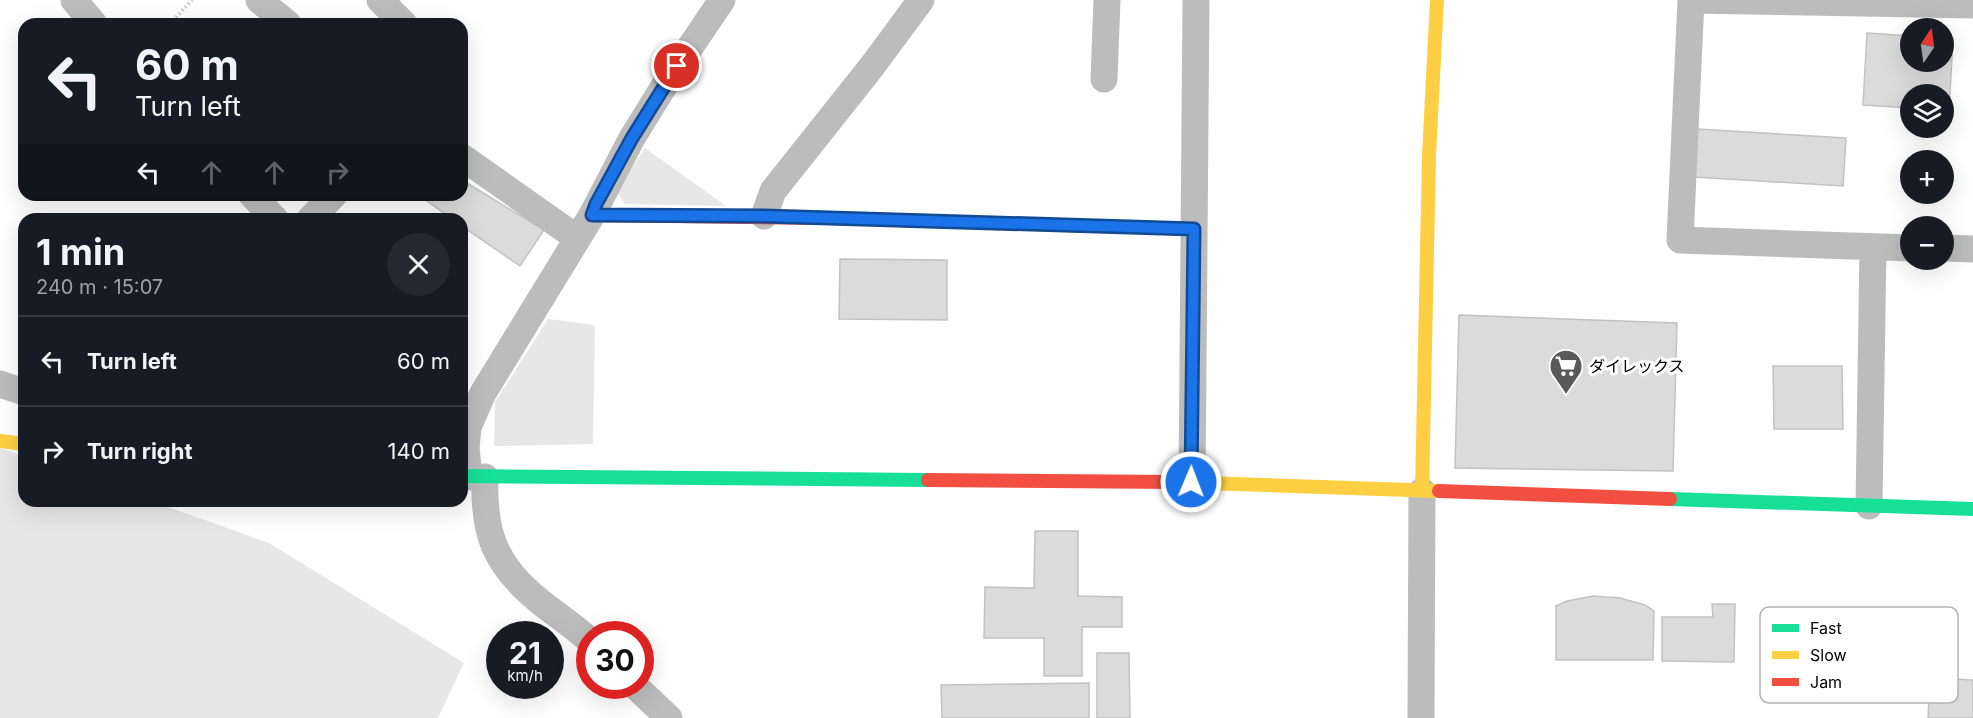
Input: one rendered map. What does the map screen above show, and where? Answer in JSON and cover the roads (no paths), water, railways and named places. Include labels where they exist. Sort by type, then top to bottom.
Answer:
[{"type":"street","points":[[74,0],[89,18]]},
{"type":"street","points":[[259,0],[281,18]]},
{"type":"street","points":[[380,0],[398,18]]},
{"type":"street","points":[[468,427],[483,393],[592,215],[632,138],[722,0]]},
{"type":"street","points":[[764,216],[773,191],[873,65],[921,0]]},
{"type":"street","points":[[1104,79],[1107,0]]},
{"type":"street","points":[[1191,482],[1196,0]]},
{"type":"street","points":[[1422,718],[1422,491],[1429,155],[1437,0]]},
{"type":"street","points":[[1900,248],[1680,240],[1691,0],[1973,5]]},
{"type":"street","points":[[468,162],[577,238]]},
{"type":"street","points":[[258,201],[269,213]]},
{"type":"street","points":[[316,213],[328,201]]},
{"type":"street","points":[[592,215],[764,216],[1194,229]]},
{"type":"street","points":[[1869,506],[1873,247]]},
{"type":"street","points":[[1954,248],[1973,249]]},
{"type":"street","points":[[0,384],[18,390]]},
{"type":"street","points":[[0,441],[18,443]]},
{"type":"street","points":[[468,458],[472,477],[484,507],[491,541],[506,568],[536,598],[576,630]]},
{"type":"street","points":[[472,477],[1191,482],[1973,509]]},
{"type":"street","points":[[649,699],[669,718]]},
{"type":"place","name":"ダイレックス","points":[[1566,395]]}]
